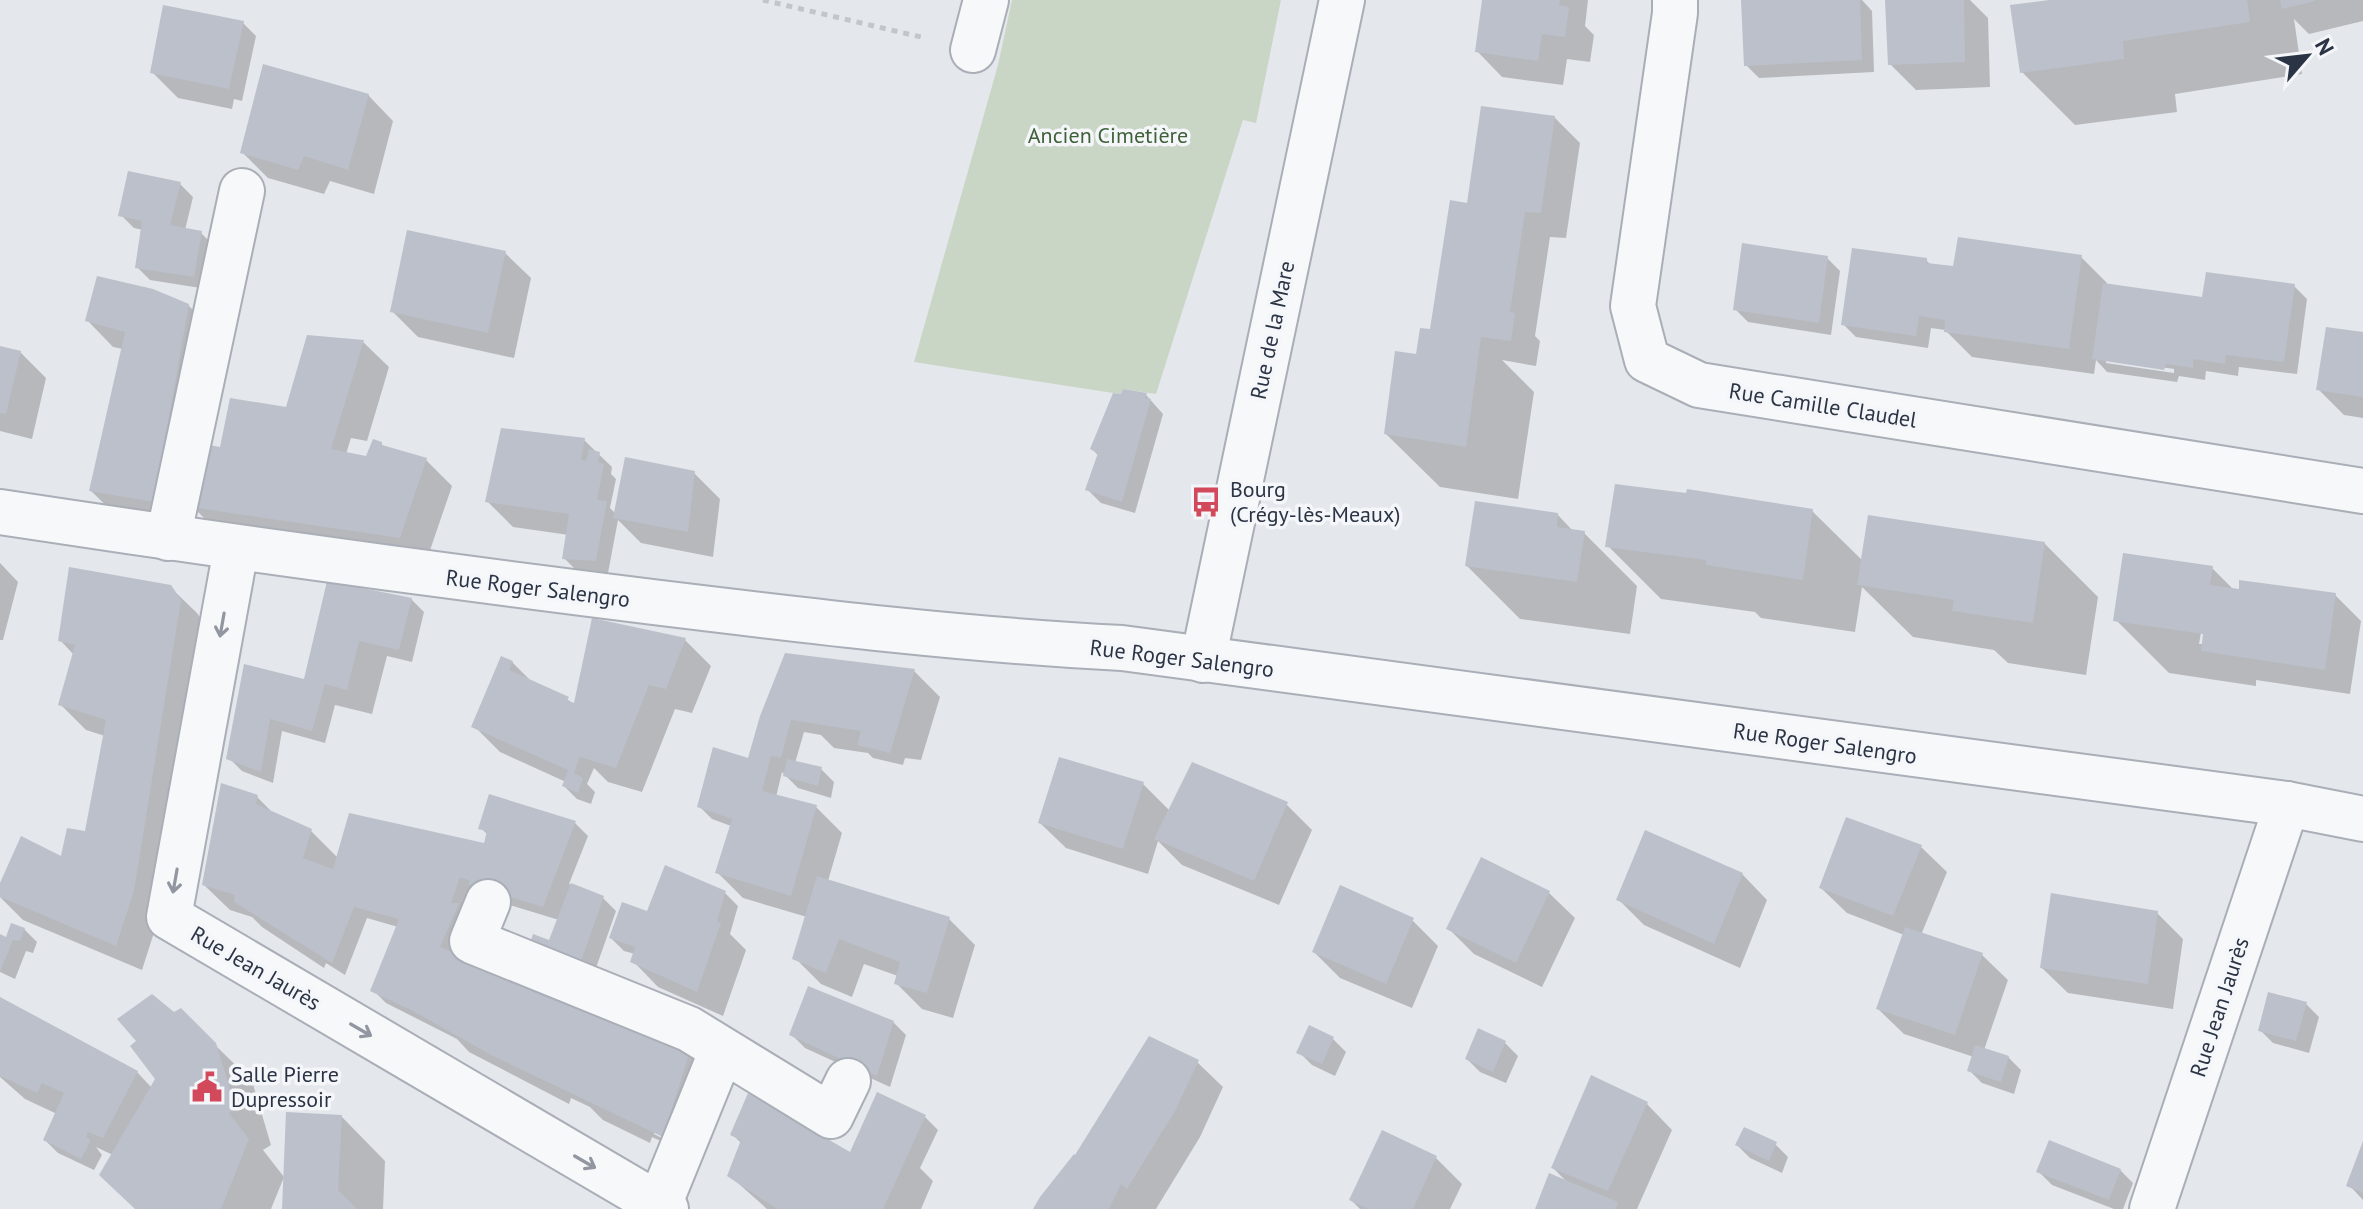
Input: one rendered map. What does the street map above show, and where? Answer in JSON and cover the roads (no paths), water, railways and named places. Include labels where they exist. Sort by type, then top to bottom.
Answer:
[{"type":"street","points":[[973,50],[986,0]]},
{"type":"street","name":"Rue de la Mare","points":[[1203,660],[1342,0]]},
{"type":"street","name":"Rue Camille Claudel","points":[[1675,0],[1633,306],[1647,360],[1699,385],[2363,491]]},
{"type":"street","points":[[168,538],[242,191]]},
{"type":"street","name":"Rue Roger Salengro","points":[[0,512],[236,549],[782,618],[1007,642],[1122,648],[2287,804],[2363,819]]},
{"type":"street","name":"Rue Jean Jaurès","points":[[236,549],[169,917],[663,1207]]},
{"type":"street","name":"Rue Jean Jaurès","points":[[2152,1209],[2287,804]]},
{"type":"street","points":[[488,902],[472,941],[689,1029],[831,1116],[848,1081]]},
{"type":"street","points":[[663,1207],[722,1050]]},
{"type":"place","name":"Bourg (Crégy-lès-Meaux)","points":[[1206,502]]},
{"type":"place","name":"Salle Pierre Dupressoir","points":[[207,1087]]},
{"type":"park label","name":"Ancien Cimetière","points":[[1108,135]]}]
